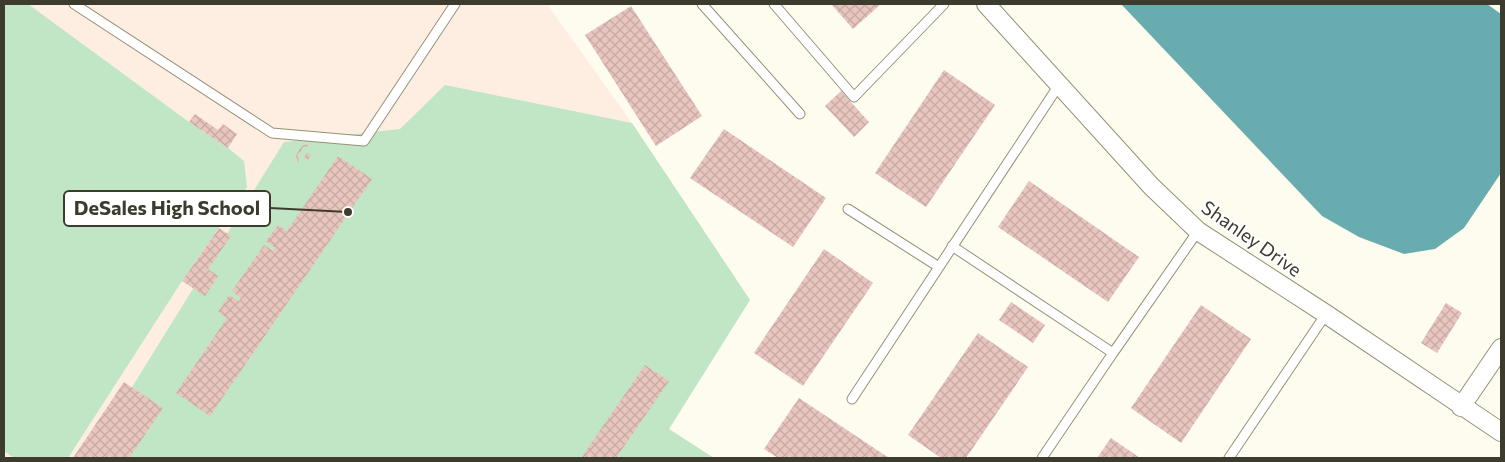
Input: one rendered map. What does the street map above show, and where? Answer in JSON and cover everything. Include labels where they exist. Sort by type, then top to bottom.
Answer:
[{"type":"street","name":"Shanley Drive","points":[[986,4],[1151,186],[1198,231],[1326,314],[1501,432]]},
{"type":"street","points":[[1462,407],[1501,348]]},
{"type":"lane","points":[[74,4],[272,133],[364,141],[455,4]]},
{"type":"lane","points":[[702,4],[800,114]]},
{"type":"lane","points":[[774,4],[854,97],[944,4]]},
{"type":"lane","points":[[852,399],[1059,85]]},
{"type":"lane","points":[[848,209],[939,267]]},
{"type":"lane","points":[[1042,458],[1198,231]]},
{"type":"lane","points":[[952,246],[1113,353]]},
{"type":"lane","points":[[1229,458],[1326,314]]},
{"type":"shaded area","points":[[4,4],[547,4],[632,123],[750,300],[651,458],[4,458]]},
{"type":"green space","points":[[4,4],[28,4],[244,161],[247,187],[182,281],[68,458],[14,458],[4,451]]},
{"type":"green space","points":[[445,85],[632,123],[750,300],[669,429],[714,458],[88,458],[284,142],[400,129]]},
{"type":"water","points":[[1121,4],[1487,4],[1501,14],[1501,173],[1464,228],[1435,249],[1404,254],[1359,237],[1322,216]]},
{"type":"building","points":[[831,4],[881,4],[853,29]]},
{"type":"building","points":[[631,6],[702,116],[656,146],[585,35]]},
{"type":"building","points":[[944,70],[995,105],[926,207],[875,173]]},
{"type":"building","points":[[841,91],[869,122],[854,137],[825,106]]},
{"type":"building","points":[[195,114],[218,130],[223,124],[237,134],[228,148],[189,122]]},
{"type":"building","points":[[724,129],[826,198],[793,247],[690,178]]},
{"type":"building","points":[[308,144],[309,146],[303,147],[297,162],[296,155],[302,146]]},
{"type":"building","points":[[307,153],[311,155],[308,160],[304,158]]},
{"type":"building","points":[[338,156],[372,179],[210,416],[176,393],[227,318],[218,312],[229,295],[239,301],[241,298],[232,291],[264,245],[273,251],[275,248],[266,241],[278,225],[287,231]]},
{"type":"building","points":[[1029,181],[1139,257],[1108,302],[998,227]]},
{"type":"building","points":[[219,228],[231,236],[208,269],[218,276],[205,296],[182,281]]},
{"type":"building","points":[[824,249],[873,283],[803,386],[754,353]]},
{"type":"building","points":[[1011,302],[1045,325],[1033,343],[999,320]]},
{"type":"building","points":[[1446,303],[1462,313],[1437,353],[1421,343]]},
{"type":"building","points":[[1201,305],[1251,339],[1181,443],[1131,408]]},
{"type":"building","points":[[978,333],[1028,367],[966,458],[941,458],[908,435]]},
{"type":"building","points":[[645,365],[669,381],[616,458],[581,458]]},
{"type":"building","points":[[124,382],[163,408],[129,458],[73,458]]},
{"type":"building","points":[[799,398],[889,458],[778,458],[764,449]]},
{"type":"building","points":[[1111,438],[1140,458],[1097,458]]},
{"type":"place","name":"DeSales High School","points":[[348,212]]}]
